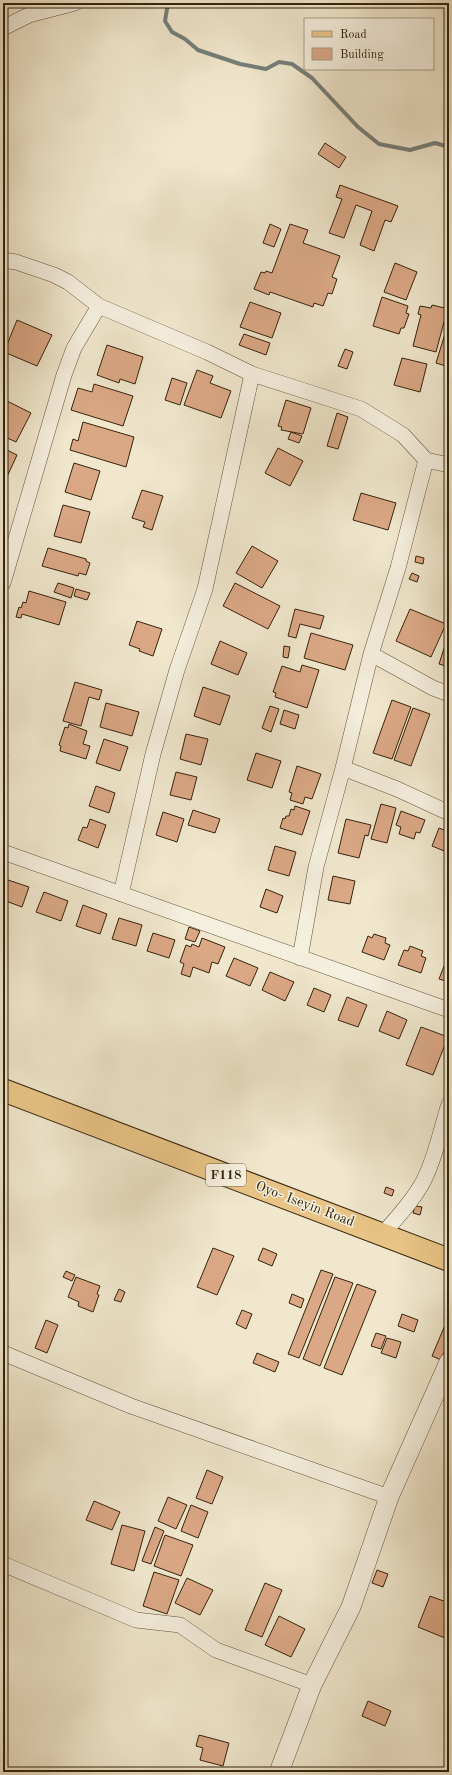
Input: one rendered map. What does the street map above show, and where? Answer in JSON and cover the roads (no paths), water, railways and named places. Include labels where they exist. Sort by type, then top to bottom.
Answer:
[{"type":"main road","name":"Oyo- Iseyin Road","points":[[3,1090],[449,1260]]},
{"type":"street","points":[[3,24],[75,3]]},
{"type":"street","points":[[3,28],[20,19]]},
{"type":"street","points":[[3,260],[16,262],[54,275],[68,282],[99,306],[207,352],[252,374],[361,410],[403,435],[426,460],[449,465]]},
{"type":"street","points":[[3,583],[64,375],[74,348],[99,306]]},
{"type":"street","points":[[121,894],[153,754],[178,670],[205,589],[252,374]]},
{"type":"street","points":[[300,958],[316,867],[343,768],[371,654],[398,568],[426,460]]},
{"type":"street","points":[[371,654],[433,688],[449,694]]},
{"type":"street","points":[[343,768],[397,789],[449,814]]},
{"type":"street","points":[[3,852],[449,1010]]},
{"type":"street","points":[[383,1234],[413,1198],[424,1180],[436,1148],[449,1104]]},
{"type":"street","points":[[3,1354],[131,1406],[389,1497]]},
{"type":"street","points":[[279,1772],[312,1685],[351,1607],[389,1497],[449,1362]]},
{"type":"street","points":[[3,1564],[136,1620],[180,1625],[216,1650],[312,1685]]},
{"type":"waterway","points":[[168,3],[165,21],[172,32],[185,39],[198,50],[240,64],[266,69],[279,62],[292,64],[312,78],[358,127],[379,144],[410,150],[435,143],[449,147]]}]
